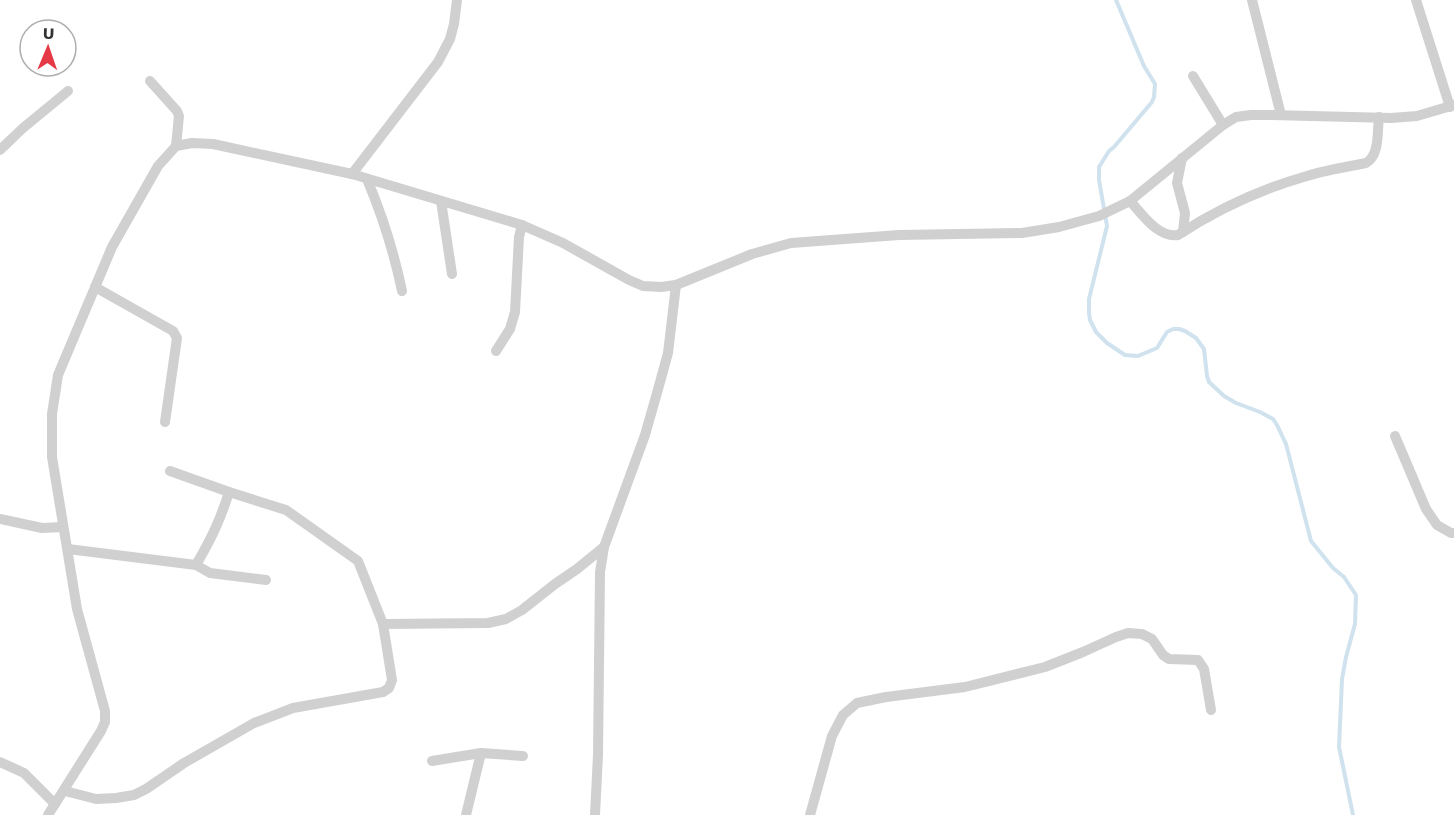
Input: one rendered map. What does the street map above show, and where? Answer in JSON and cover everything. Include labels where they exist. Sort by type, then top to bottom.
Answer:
[{"type":"street","points":[[352,174],[438,62],[450,39],[457,0]]},
{"type":"street","points":[[1252,0],[1281,115]]},
{"type":"street","points":[[48,815],[105,722],[105,711],[77,609],[52,457],[52,414],[58,375],[112,247],[158,165],[176,146],[192,142],[213,144],[352,174],[522,225],[563,243],[629,280],[643,285],[661,287],[676,285],[752,254],[791,243],[899,235],[1022,233],[1099,216],[1130,201],[1223,124],[1236,117],[1251,115],[1417,116],[1452,106],[1416,0]]},
{"type":"street","points":[[1193,76],[1223,124]]},
{"type":"street","points":[[150,81],[179,116],[176,146]]},
{"type":"street","points":[[0,150],[68,91]]},
{"type":"street","points":[[1130,201],[1158,230],[1171,236],[1178,236],[1220,210],[1263,190],[1309,175],[1366,163],[1375,154],[1379,117]]},
{"type":"street","points":[[1182,158],[1177,183],[1185,213],[1183,232]]},
{"type":"street","points":[[367,179],[387,231],[402,291]]},
{"type":"street","points":[[441,201],[452,274]]},
{"type":"street","points":[[496,351],[510,330],[515,312],[519,237],[522,225]]},
{"type":"street","points":[[595,815],[600,572],[604,547],[645,435],[668,353],[676,285]]},
{"type":"street","points":[[95,287],[173,331],[177,338],[165,422]]},
{"type":"street","points":[[1395,436],[1426,509],[1437,525],[1454,533]]},
{"type":"street","points":[[65,790],[96,799],[134,795],[254,723],[294,708],[383,692],[389,688],[392,680],[383,624],[358,561],[286,510],[170,471]]},
{"type":"street","points":[[196,565],[221,518],[229,492]]},
{"type":"street","points":[[0,519],[42,528],[63,527]]},
{"type":"street","points":[[383,624],[489,623],[506,619],[522,610],[604,547]]},
{"type":"street","points":[[68,549],[196,565],[210,573],[266,580]]},
{"type":"street","points":[[810,815],[832,736],[843,716],[857,703],[965,687],[1045,667],[1128,633],[1142,634],[1152,639],[1163,655],[1169,659],[1198,660],[1204,669],[1211,710]]},
{"type":"street","points":[[432,761],[481,753],[523,756]]},
{"type":"street","points":[[466,815],[481,753]]},
{"type":"street","points":[[0,762],[24,773],[55,804]]},
{"type":"waterway","points":[[1116,0],[1144,66],[1155,84],[1154,97],[1109,151],[1099,167],[1107,226],[1089,299],[1090,320],[1096,332],[1125,355],[1138,356],[1157,348],[1167,332],[1173,329],[1185,331],[1196,338],[1204,349],[1209,382],[1224,396],[1273,419],[1277,425],[1286,444],[1311,541],[1333,568],[1344,577],[1356,595],[1355,624],[1342,679],[1339,747],[1353,815]]}]
